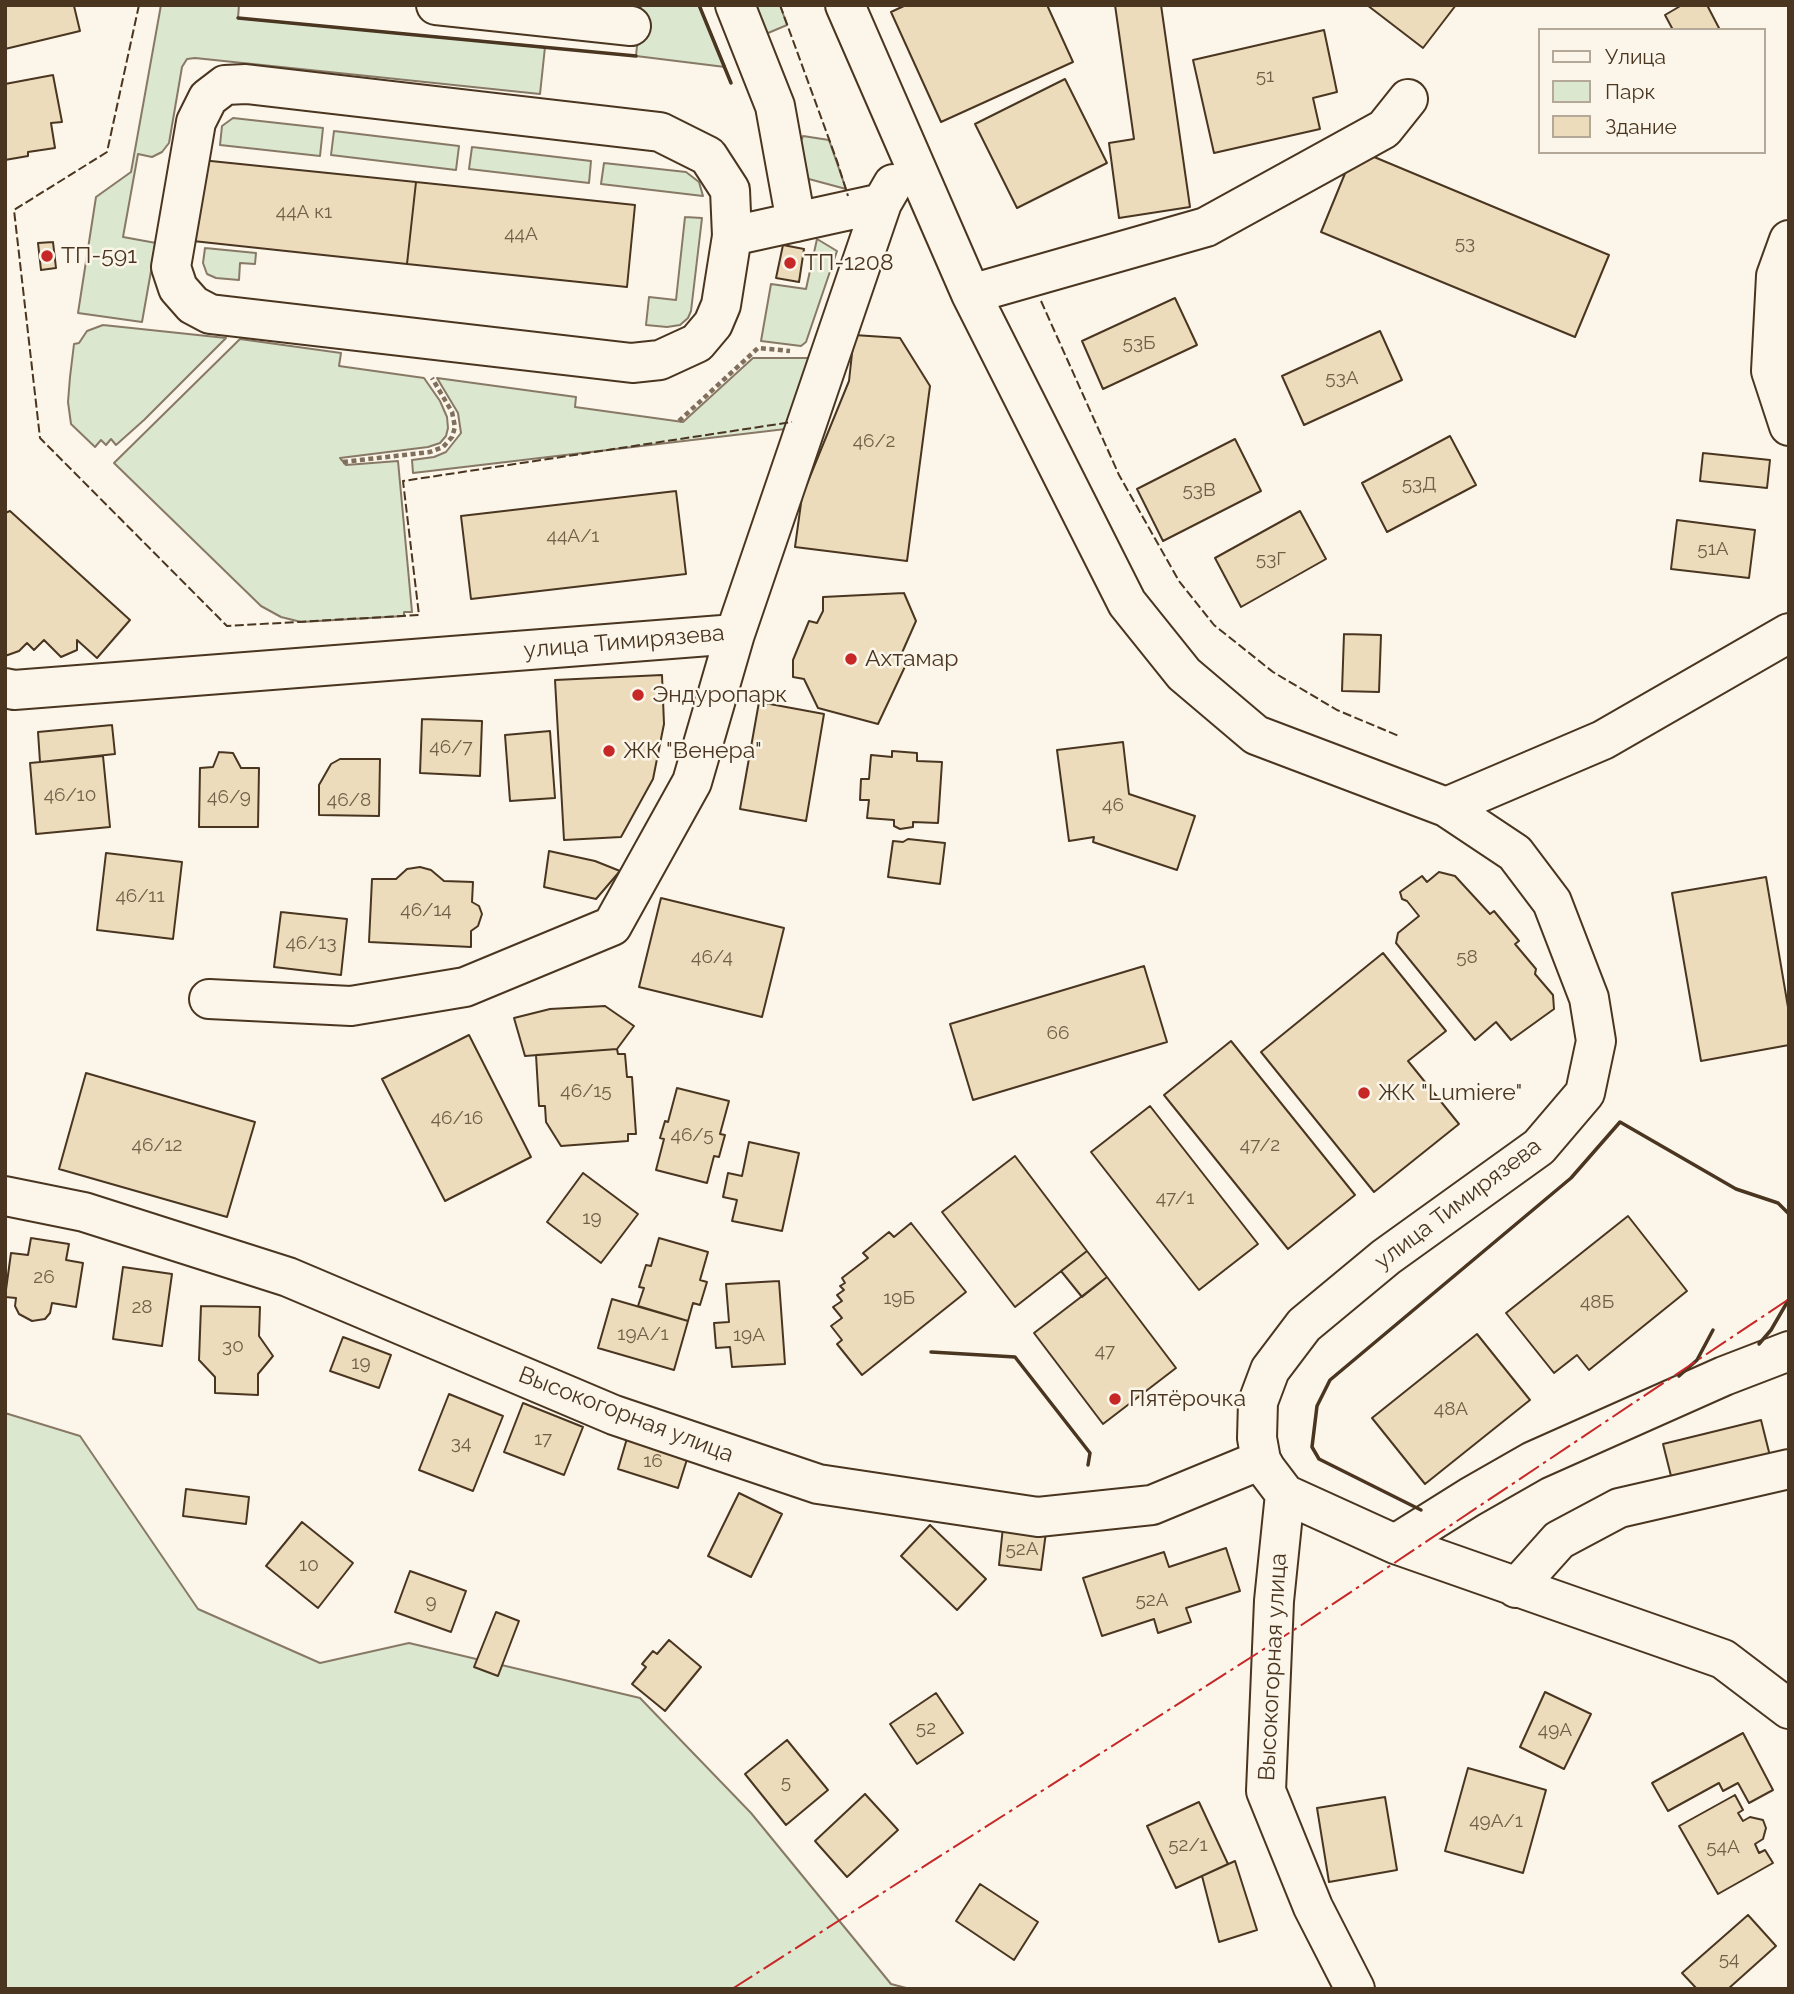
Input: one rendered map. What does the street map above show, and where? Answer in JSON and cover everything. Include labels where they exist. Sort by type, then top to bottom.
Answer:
[{"type":"street","points":[[735,5],[775,106],[796,222]]},
{"type":"street","name":"улица Тимирязева","points":[[845,5],[971,293],[1127,603],[1184,674],[1256,735],[1446,807],[1515,853],[1552,902],[1589,998],[1596,1041],[1585,1093],[1539,1147],[1386,1257],[1304,1325],[1270,1370],[1258,1402],[1257,1438],[1261,1460]]},
{"type":"street","points":[[451,6],[631,26]]},
{"type":"street","points":[[246,84],[660,132],[708,156],[730,190],[732,236],[721,305],[712,324],[697,343],[660,360],[632,363],[210,314],[193,305],[178,288],[171,267],[196,122],[208,98],[225,85],[246,84]]},
{"type":"street","points":[[971,293],[1206,227],[1384,129],[1408,99]]},
{"type":"street","name":"улица Тимирязева","points":[[5,688],[14,690],[55,687],[734,634],[882,203],[911,155]]},
{"type":"street","points":[[732,236],[882,203]]},
{"type":"street","points":[[1789,240],[1776,276],[1771,371],[1789,426]]},
{"type":"street","points":[[1446,807],[1604,740],[1789,633]]},
{"type":"street","points":[[209,999],[351,1006],[466,987],[612,926],[692,782],[734,634]]},
{"type":"street","name":"Высокогорная улица","points":[[5,1196],[85,1212],[288,1277],[614,1415],[818,1484],[1038,1517],[1152,1506],[1261,1460]]},
{"type":"street","points":[[1395,1544],[1533,1461],[1724,1376],[1789,1351]]},
{"type":"street","points":[[1261,1460],[1286,1494],[1395,1544],[1723,1659],[1789,1709]]},
{"type":"street","points":[[1516,1588],[1559,1540],[1619,1508],[1789,1469]]},
{"type":"street","name":"Высокогорная улица","points":[[1286,1494],[1274,1601],[1266,1791],[1313,1907],[1355,1989]]},
{"type":"path","points":[[343,462],[430,452],[443,447],[452,438],[455,427],[452,412],[432,379],[399,336]]},
{"type":"path","points":[[679,421],[758,348],[792,351]]},
{"type":"green space","points":[[161,5],[239,5],[238,18],[545,47],[540,94],[187,59],[182,67],[169,143],[162,152],[152,157],[138,154],[123,237],[156,243],[142,322],[78,313],[96,197],[131,172]]},
{"type":"green space","points":[[641,5],[699,5],[725,67],[636,56]]},
{"type":"green space","points":[[749,5],[780,5],[787,25],[761,36]]},
{"type":"green space","points":[[233,118],[323,128],[320,156],[220,145],[222,126]]},
{"type":"green space","points":[[334,131],[459,146],[456,170],[331,155]]},
{"type":"green space","points":[[803,136],[829,140],[846,189],[794,175],[798,148]]},
{"type":"green space","points":[[472,147],[591,161],[589,183],[469,169]]},
{"type":"green space","points":[[604,163],[686,172],[699,182],[703,196],[601,184]]},
{"type":"green space","points":[[685,217],[702,218],[691,311],[680,325],[646,325],[649,297],[676,300]]},
{"type":"green space","points":[[817,239],[837,251],[806,342],[801,346],[761,341],[771,284],[806,289]]},
{"type":"green space","points":[[205,248],[256,253],[255,264],[240,263],[239,280],[216,278],[207,274],[203,263]]},
{"type":"green space","points":[[103,325],[226,338],[116,445],[111,439],[106,445],[101,440],[95,447],[71,424],[68,402],[74,344],[79,343],[87,331]]},
{"type":"green space","points":[[240,339],[341,353],[339,366],[424,378],[440,401],[447,417],[448,428],[440,443],[428,447],[340,458],[346,465],[398,461],[412,612],[404,612],[404,616],[301,622],[281,617],[261,606],[114,463]]},
{"type":"green space","points":[[753,358],[811,358],[794,428],[413,473],[412,460],[434,457],[446,452],[461,433],[458,413],[437,378],[576,397],[575,407],[683,422]]},
{"type":"green space","points":[[5,1413],[80,1436],[198,1609],[320,1663],[409,1643],[640,1698],[751,1813],[891,1984],[910,1989],[5,1989]]},
{"type":"building","points":[[5,5],[78,5],[74,6],[80,31],[5,49]]},
{"type":"building","points":[[906,5],[1047,5],[1073,62],[941,122],[891,12]]},
{"type":"building","points":[[1115,5],[1161,5],[1190,207],[1119,218],[1109,143],[1134,139]]},
{"type":"building","points":[[1367,5],[1456,5],[1423,48]]},
{"type":"building","points":[[1682,5],[1707,5],[1719,28],[1672,28],[1665,15]]},
{"type":"building","points":[[1324,30],[1337,92],[1313,98],[1320,129],[1214,153],[1193,60]]},
{"type":"building","points":[[53,75],[62,122],[51,123],[55,148],[28,152],[28,156],[5,160],[5,84]]},
{"type":"building","points":[[1065,79],[1107,163],[1017,208],[975,124]]},
{"type":"building","points":[[1355,149],[1609,255],[1575,337],[1321,232]]},
{"type":"building","points":[[201,160],[416,182],[407,264],[193,241]]},
{"type":"building","points":[[416,182],[635,205],[627,287],[407,264]]},
{"type":"building","name":"ТП-591","points":[[53,242],[56,268],[41,270],[38,243]]},
{"type":"building","name":"ТП-1208","points":[[783,245],[804,249],[799,282],[776,278]]},
{"type":"building","points":[[1175,298],[1197,345],[1103,389],[1082,341]]},
{"type":"building","points":[[1380,331],[1402,380],[1304,425],[1282,376]]},
{"type":"building","points":[[854,335],[900,338],[930,386],[907,561],[795,547],[802,496],[849,381]]},
{"type":"building","points":[[1450,436],[1476,485],[1387,532],[1362,483]]},
{"type":"building","points":[[1235,439],[1261,491],[1163,541],[1137,489]]},
{"type":"building","points":[[1703,453],[1770,460],[1767,488],[1700,481]]},
{"type":"building","points":[[676,491],[686,574],[471,599],[461,516]]},
{"type":"building","points":[[10,511],[130,620],[97,658],[77,640],[77,650],[61,657],[44,640],[34,650],[27,643],[19,651],[5,656],[5,513]]},
{"type":"building","points":[[1300,511],[1326,559],[1241,607],[1215,558]]},
{"type":"building","points":[[1677,520],[1755,530],[1749,578],[1671,569]]},
{"type":"building","name":"Ахтамар","points":[[904,593],[916,621],[901,655],[909,658],[878,724],[818,708],[804,679],[793,677],[793,660],[809,621],[817,623],[823,611],[823,597]]},
{"type":"building","points":[[1344,634],[1381,635],[1379,692],[1342,691]]},
{"type":"building","name":"ЖК \"Венера\"","points":[[662,675],[664,724],[653,779],[621,837],[564,840],[555,680]]},
{"type":"building","points":[[759,702],[824,714],[806,821],[740,809]]},
{"type":"building","points":[[422,719],[482,721],[480,776],[420,773]]},
{"type":"building","points":[[112,725],[115,754],[40,762],[38,732]]},
{"type":"building","points":[[550,731],[555,798],[510,801],[505,735]]},
{"type":"building","points":[[1123,742],[1129,794],[1195,816],[1177,870],[1093,842],[1094,837],[1069,841],[1057,750]]},
{"type":"building","points":[[892,751],[917,753],[917,761],[942,762],[938,823],[913,822],[913,827],[900,829],[894,826],[894,820],[867,818],[869,800],[860,800],[861,779],[869,779],[871,755],[892,757]]},
{"type":"building","points":[[219,752],[233,753],[241,768],[259,768],[258,827],[199,827],[200,768],[213,767]]},
{"type":"building","points":[[103,756],[110,827],[36,834],[30,763]]},
{"type":"building","points":[[340,759],[380,759],[379,816],[319,815],[319,785],[331,764]]},
{"type":"building","points":[[908,839],[945,843],[940,884],[888,877],[893,841],[903,842]]},
{"type":"building","points":[[549,851],[595,861],[620,871],[596,899],[544,887]]},
{"type":"building","points":[[106,853],[182,862],[173,939],[97,930]]},
{"type":"building","points":[[420,867],[431,870],[444,881],[473,882],[472,902],[479,906],[482,914],[478,926],[471,931],[471,947],[369,942],[372,879],[396,879],[407,869]]},
{"type":"building","points":[[1439,872],[1455,876],[1490,914],[1494,911],[1519,941],[1515,944],[1553,995],[1554,1009],[1511,1040],[1496,1022],[1475,1040],[1396,943],[1398,933],[1419,916],[1407,901],[1402,899],[1400,892],[1422,876],[1427,882]]},
{"type":"building","points":[[1766,877],[1789,1013],[1789,1045],[1701,1061],[1672,893]]},
{"type":"building","points":[[661,898],[784,928],[762,1017],[639,987]]},
{"type":"building","points":[[281,912],[347,919],[341,975],[274,967]]},
{"type":"building","name":"ЖК \"Lumiere\"","points":[[1383,953],[1446,1031],[1408,1061],[1459,1124],[1374,1192],[1261,1052]]},
{"type":"building","points":[[1144,966],[1167,1042],[973,1100],[950,1024]]},
{"type":"building","points":[[605,1006],[634,1026],[617,1049],[525,1056],[514,1018],[550,1009]]},
{"type":"building","points":[[469,1035],[531,1157],[445,1201],[382,1079]]},
{"type":"building","points":[[1231,1041],[1355,1195],[1288,1249],[1164,1095]]},
{"type":"building","points":[[617,1049],[618,1054],[625,1054],[627,1077],[632,1077],[636,1134],[628,1134],[628,1141],[561,1146],[546,1122],[545,1106],[539,1106],[536,1055]]},
{"type":"building","points":[[86,1073],[255,1122],[227,1217],[59,1169]]},
{"type":"building","points":[[677,1088],[729,1101],[720,1134],[725,1135],[719,1157],[714,1156],[707,1183],[656,1170],[664,1139],[660,1138],[665,1121],[668,1122]]},
{"type":"building","points":[[1150,1106],[1258,1244],[1199,1290],[1091,1152]]},
{"type":"building","points":[[749,1142],[799,1153],[782,1231],[732,1221],[737,1200],[723,1197],[728,1173],[742,1176]]},
{"type":"building","points":[[1015,1156],[1087,1251],[1015,1307],[942,1212]]},
{"type":"building","points":[[583,1173],[638,1214],[601,1263],[547,1222]]},
{"type":"building","points":[[1628,1216],[1687,1291],[1589,1370],[1577,1355],[1554,1373],[1506,1313]]},
{"type":"building","points":[[911,1223],[966,1292],[862,1375],[837,1344],[842,1340],[831,1326],[842,1318],[833,1307],[842,1301],[837,1295],[844,1290],[840,1286],[845,1283],[842,1278],[868,1258],[863,1253],[889,1232],[894,1237]]},
{"type":"building","points":[[31,1238],[69,1244],[66,1260],[83,1263],[76,1307],[52,1303],[50,1313],[45,1319],[32,1321],[19,1314],[15,1306],[16,1298],[5,1297],[11,1253],[28,1255]]},
{"type":"building","points":[[659,1238],[708,1252],[700,1280],[707,1282],[700,1305],[693,1303],[688,1321],[638,1306],[644,1288],[639,1287],[646,1265],[651,1266]]},
{"type":"building","points":[[1087,1251],[1107,1277],[1082,1297],[1061,1271]]},
{"type":"building","points":[[123,1267],[172,1274],[162,1346],[113,1339]]},
{"type":"building","points":[[1107,1277],[1176,1368],[1103,1424],[1034,1333]]},
{"type":"building","points":[[779,1281],[785,1364],[732,1367],[730,1347],[716,1348],[714,1323],[729,1322],[726,1284]]},
{"type":"building","points":[[612,1299],[688,1321],[674,1370],[598,1348]]},
{"type":"building","points":[[201,1306],[260,1307],[259,1336],[273,1356],[258,1374],[258,1395],[215,1393],[215,1377],[199,1360]]},
{"type":"building","points":[[1477,1334],[1530,1400],[1425,1484],[1372,1418]]},
{"type":"building","points":[[343,1337],[391,1355],[379,1388],[330,1371]]},
{"type":"building","points":[[449,1394],[503,1416],[473,1491],[419,1470]]},
{"type":"building","points":[[523,1403],[583,1427],[564,1475],[504,1452]]},
{"type":"building","points":[[1761,1420],[1771,1460],[1673,1484],[1663,1444]]},
{"type":"building","points":[[628,1435],[689,1453],[678,1488],[618,1469]]},
{"type":"building","points":[[186,1489],[249,1497],[246,1524],[183,1516]]},
{"type":"building","points":[[739,1493],[782,1514],[751,1577],[708,1556]]},
{"type":"building","points":[[302,1522],[353,1563],[318,1608],[266,1566]]},
{"type":"building","points":[[930,1525],[986,1579],[957,1610],[901,1556]]},
{"type":"building","points":[[1003,1527],[1046,1532],[1041,1570],[999,1565]]},
{"type":"building","points":[[1226,1548],[1240,1591],[1186,1608],[1191,1622],[1158,1633],[1154,1619],[1102,1636],[1083,1578],[1164,1552],[1169,1567]]},
{"type":"building","points":[[410,1571],[466,1591],[451,1632],[395,1612]]},
{"type":"building","points":[[496,1612],[519,1621],[498,1676],[474,1667]]},
{"type":"building","points":[[669,1640],[701,1667],[665,1711],[632,1684],[646,1667],[642,1664],[653,1651],[657,1654]]},
{"type":"building","points":[[1545,1692],[1591,1714],[1564,1769],[1520,1747]]},
{"type":"building","points":[[936,1693],[963,1733],[917,1764],[890,1724]]},
{"type":"building","points":[[1743,1733],[1773,1790],[1749,1803],[1738,1783],[1723,1791],[1719,1783],[1668,1811],[1652,1783]]},
{"type":"building","points":[[787,1740],[828,1790],[786,1825],[745,1774]]},
{"type":"building","points":[[1468,1768],[1546,1790],[1523,1873],[1445,1851]]},
{"type":"building","points":[[865,1794],[898,1830],[847,1877],[815,1841]]},
{"type":"building","points":[[1735,1795],[1743,1810],[1738,1813],[1743,1821],[1750,1817],[1763,1820],[1766,1828],[1763,1839],[1755,1844],[1759,1853],[1765,1850],[1773,1863],[1718,1894],[1679,1826]]},
{"type":"building","points":[[1385,1797],[1397,1870],[1329,1882],[1317,1808]]},
{"type":"building","points":[[1199,1802],[1228,1864],[1176,1888],[1147,1826]]},
{"type":"building","points":[[1235,1861],[1257,1930],[1219,1942],[1202,1876]]},
{"type":"building","points":[[980,1884],[1038,1922],[1014,1960],[956,1921]]},
{"type":"building","points":[[1748,1915],[1776,1946],[1728,1989],[1697,1989],[1682,1973]]},
{"type":"fence","points":[[139,5],[107,152],[14,210],[40,438],[227,626],[419,615],[403,481],[792,422]]},
{"type":"fence","points":[[780,5],[848,196]]},
{"type":"fence","points":[[1041,301],[1119,475],[1179,581],[1214,625],[1273,672],[1337,710],[1399,736]]},
{"type":"wall","points":[[699,5],[731,83]]},
{"type":"wall","points":[[238,18],[636,56]]},
{"type":"wall","points":[[1421,1510],[1319,1459],[1312,1447],[1317,1406],[1330,1380],[1571,1178],[1620,1122],[1736,1189],[1778,1203],[1789,1214]]},
{"type":"wall","points":[[1759,1344],[1771,1330],[1789,1299]]},
{"type":"wall","points":[[1679,1376],[1697,1360],[1713,1330]]},
{"type":"wall","points":[[931,1352],[1015,1357],[1090,1453],[1088,1465]]},
{"type":"power","points":[[732,1989],[1300,1626],[1789,1299]]},
{"type":"place","name":"ТП-591","points":[[47,256]]},
{"type":"place","name":"ТП-1208","points":[[790,263]]},
{"type":"place","name":"Ахтамар","points":[[851,659]]},
{"type":"place","name":"Эндуропарк","points":[[638,695]]},
{"type":"place","name":"ЖК \"Венера\"","points":[[609,751]]},
{"type":"place","name":"ЖК \"Lumiere\"","points":[[1364,1093]]},
{"type":"place","name":"Пятёрочка","points":[[1115,1399]]}]
